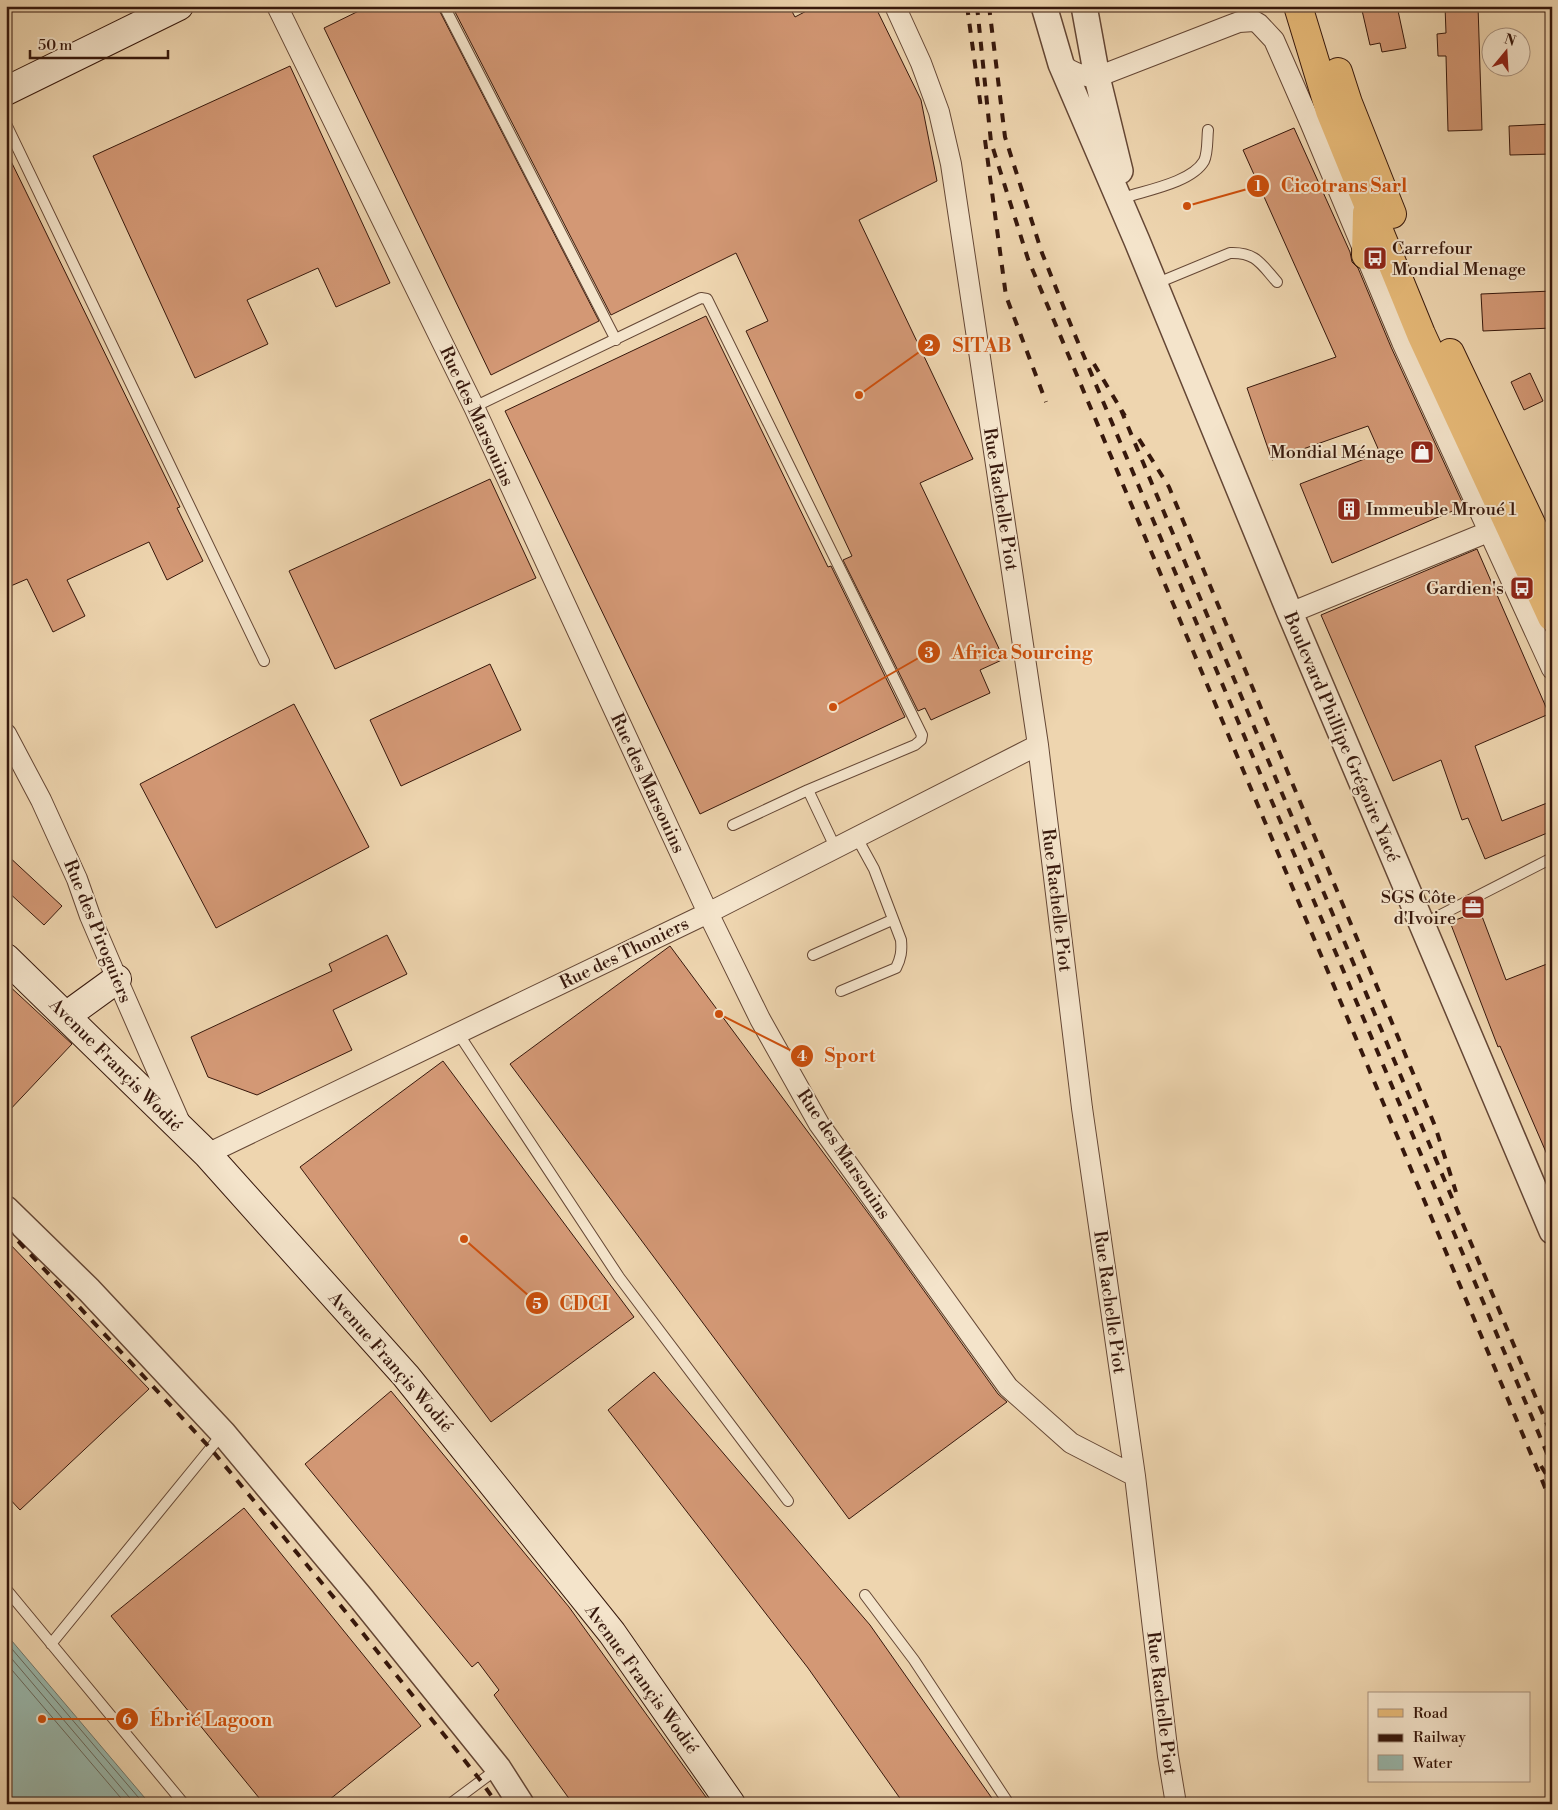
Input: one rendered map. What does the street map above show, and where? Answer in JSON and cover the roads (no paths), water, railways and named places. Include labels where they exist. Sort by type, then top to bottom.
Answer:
[{"type":"main road","points":[[6,91],[179,6]]},
{"type":"main road","points":[[1298,6],[1330,111],[1421,334],[1552,617]]},
{"type":"main road","points":[[1318,6],[1348,103],[1436,324],[1552,568]]},
{"type":"main road","points":[[1366,255],[1367,201]]},
{"type":"main road","name":"Avenue Françis Wodié","points":[[6,958],[207,1154],[406,1376],[612,1634],[731,1804]]},
{"type":"main road","points":[[66,1016],[117,979]]},
{"type":"street","name":"Rue des Marsouins","points":[[277,6],[474,407],[708,913],[760,1019],[819,1124],[1008,1387],[1071,1443],[1134,1476]]},
{"type":"street","name":"Rue Rachelle Piot","points":[[895,6],[921,63],[939,112],[951,164],[1038,745],[1082,1108],[1134,1476],[1168,1756],[1176,1804]]},
{"type":"street","name":"Boulevard Phillipe Grégoire Yacé","points":[[1044,6],[1061,64],[1155,284],[1290,613],[1552,1231]]},
{"type":"street","name":"Boulevard Phillipe Grégoire Yacé","points":[[1084,6],[1097,77],[1137,241]]},
{"type":"street","points":[[1061,64],[1087,77],[1097,77],[1248,20],[1259,24],[1274,40],[1402,342],[1552,669]]},
{"type":"street","points":[[1290,613],[1488,532]]},
{"type":"street","name":"Rue des Piroguiers","points":[[6,734],[41,800],[77,879],[90,916],[183,1131]]},
{"type":"street","name":"Rue des Thoniers","points":[[207,1154],[708,913],[1038,745]]},
{"type":"street","points":[[6,1209],[88,1290],[223,1433],[361,1598],[498,1768],[521,1804]]},
{"type":"lane","points":[[444,6],[616,340]]},
{"type":"lane","points":[[6,124],[264,661]]},
{"type":"lane","points":[[1126,197],[1184,178],[1199,167],[1205,160],[1208,130]]},
{"type":"lane","points":[[1155,284],[1230,253],[1240,253],[1255,257],[1277,282]]},
{"type":"lane","points":[[474,407],[701,298],[707,299],[922,735],[921,740],[915,744],[733,825]]},
{"type":"lane","points":[[808,790],[836,849]]},
{"type":"lane","points":[[841,991],[896,968],[902,950],[901,940],[874,870],[856,838]]},
{"type":"lane","points":[[1422,925],[1550,859]]},
{"type":"lane","points":[[813,955],[892,920]]},
{"type":"lane","points":[[458,1033],[619,1277],[788,1501]]},
{"type":"lane","points":[[51,1644],[223,1433]]},
{"type":"lane","points":[[6,1589],[184,1804]]},
{"type":"lane","points":[[865,1595],[914,1660],[1009,1804]]},
{"type":"lane","points":[[450,1804],[498,1768]]},
{"type":"water","points":[[6,1634],[150,1804],[6,1804]]},
{"type":"railway","points":[[967,6],[981,108]]},
{"type":"railway","points":[[977,6],[991,142],[1028,259],[1552,1504]]},
{"type":"railway","points":[[989,6],[1005,137],[1042,253],[1552,1465]]},
{"type":"railway","points":[[985,140],[1006,296],[1046,402]]},
{"type":"railway","points":[[1094,364],[1125,416]]},
{"type":"railway","points":[[1121,410],[1552,1436]]},
{"type":"railway","points":[[1139,439],[1169,487],[1435,1126],[1456,1192]]},
{"type":"railway","points":[[6,1228],[211,1449],[345,1611],[481,1781],[497,1804]]},
{"type":"railway","points":[[1541,1466],[1552,1483]]},
{"type":"place","name":"Cicotrans Sarl","points":[[1187,206]]},
{"type":"place","name":"Carrefour Mondial Menage","points":[[1375,258]]},
{"type":"place","name":"SITAB","points":[[859,395]]},
{"type":"place","name":"Mondial Ménage","points":[[1422,452]]},
{"type":"place","name":"Immeuble Mroué 1","points":[[1349,509]]},
{"type":"place","name":"Gardien's","points":[[1522,588]]},
{"type":"place","name":"Africa Sourcing","points":[[833,707]]},
{"type":"place","name":"SGS Côte d'Ivoire","points":[[1473,907]]},
{"type":"place","name":"Sport","points":[[719,1014]]},
{"type":"place","name":"CDCI","points":[[464,1239]]},
{"type":"place","name":"Ébrié Lagoon","points":[[42,1719]]}]
